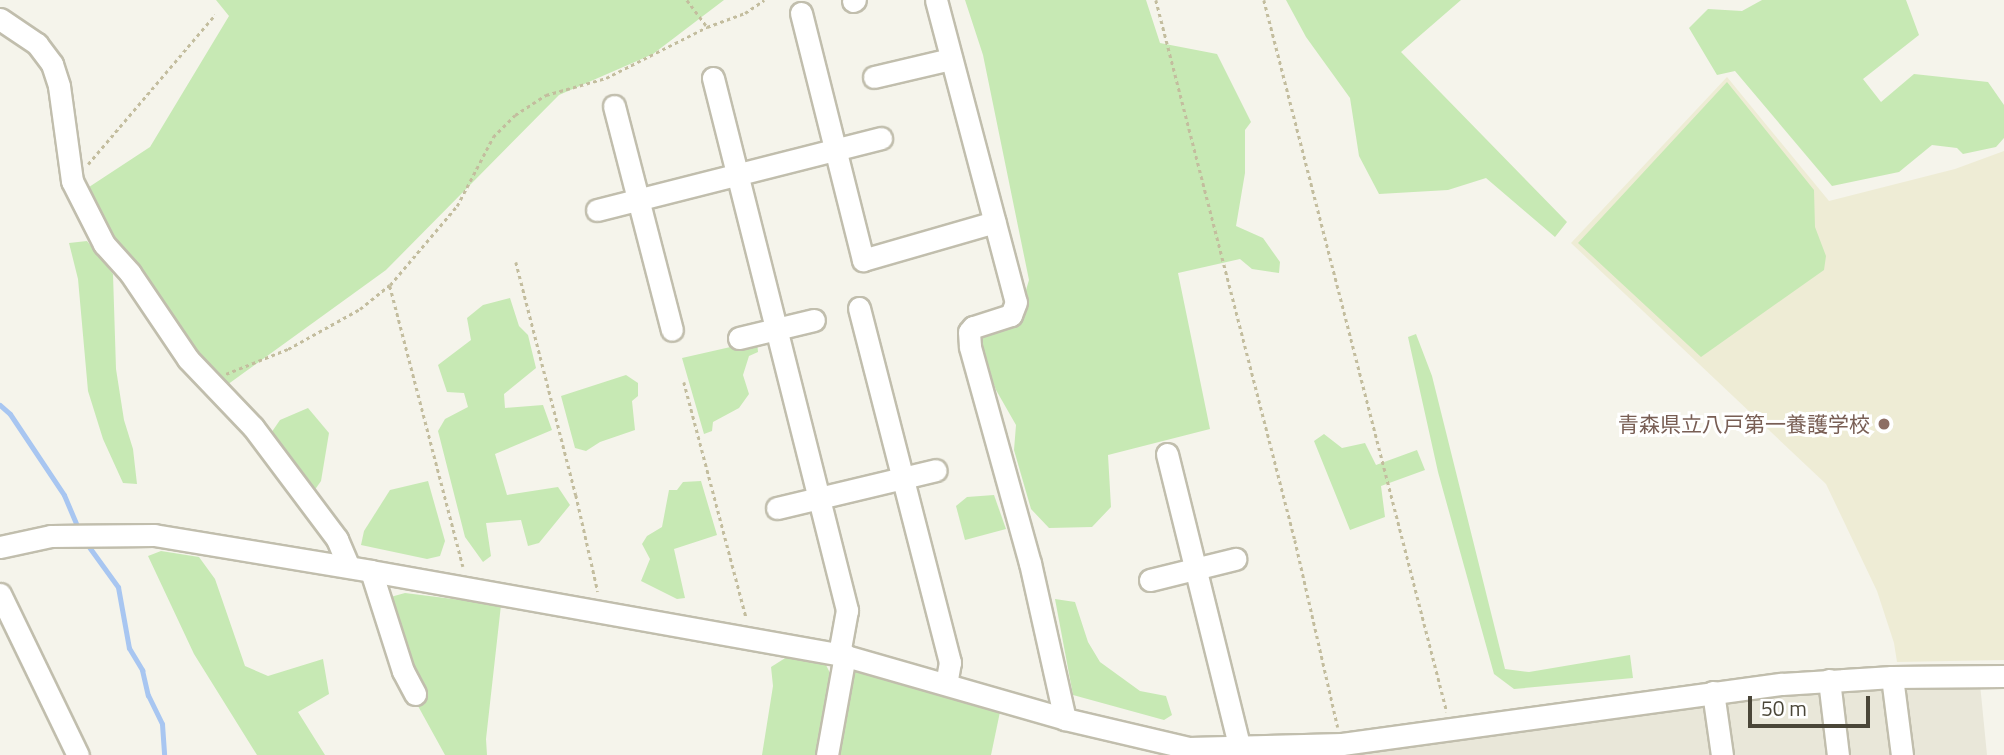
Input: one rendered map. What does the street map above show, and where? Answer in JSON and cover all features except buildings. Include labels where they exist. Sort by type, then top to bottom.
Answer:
[{"type":"street","points":[[936,0],[1016,302],[1011,315],[974,327],[969,332],[970,347],[1030,563],[1065,719]]},
{"type":"street","points":[[801,13],[863,260],[995,222]]},
{"type":"street","points":[[0,19],[37,44],[52,65],[59,86],[72,181],[104,244],[130,273],[207,382],[253,427],[337,539],[349,567]]},
{"type":"street","points":[[874,77],[951,59]]},
{"type":"street","points":[[713,78],[847,610],[827,755]]},
{"type":"street","points":[[614,106],[672,330]]},
{"type":"street","points":[[597,210],[881,138]]},
{"type":"street","points":[[859,308],[950,662],[946,684]]},
{"type":"street","points":[[739,338],[814,320]]},
{"type":"street","points":[[1167,454],[1240,749]]},
{"type":"street","points":[[777,508],[936,470]]},
{"type":"street","points":[[0,547],[51,536],[153,535],[599,609],[842,654],[1065,719],[1194,752],[1350,747],[1713,692],[1829,680],[2004,676]]},
{"type":"street","points":[[1150,580],[1235,559]]},
{"type":"street","points":[[371,571],[402,671],[415,694]]},
{"type":"street","points":[[0,594],[78,755]]},
{"type":"street","points":[[1892,677],[1902,755]]},
{"type":"street","points":[[1829,680],[1838,755]]},
{"type":"street","points":[[1713,692],[1722,755]]},
{"type":"path","points":[[687,0],[708,27]]},
{"type":"path","points":[[207,382],[288,349],[360,309],[390,285],[457,206],[493,137],[515,115],[546,95],[606,78],[708,27],[745,13],[764,0]]},
{"type":"path","points":[[1156,0],[1294,540],[1350,747]]},
{"type":"path","points":[[1264,0],[1452,730]]},
{"type":"path","points":[[72,181],[135,112],[215,15]]},
{"type":"path","points":[[516,262],[591,558],[599,609]]},
{"type":"path","points":[[390,285],[468,587]]},
{"type":"path","points":[[684,382],[751,638]]},
{"type":"shaded area","name":"青森県立八戸第一養護学校","points":[[1727,77],[1829,201],[1955,169],[2004,151],[2004,660],[1897,662],[1894,643],[1877,591],[1826,484],[1571,243]]},
{"type":"shaded area","points":[[1980,684],[1987,755],[1301,755],[1783,693]]},
{"type":"green space","points":[[216,0],[724,0],[653,54],[559,95],[386,270],[220,390],[112,239],[86,189],[150,147],[229,16]]},
{"type":"green space","points":[[965,0],[1146,0],[1160,43],[1217,54],[1251,122],[1245,130],[1245,173],[1236,226],[1263,238],[1280,262],[1279,273],[1252,269],[1240,259],[1178,273],[1210,429],[1108,455],[1111,507],[1092,527],[1049,528],[1031,509],[1014,450],[1016,425],[996,390],[980,347],[980,338],[1018,317],[1029,280],[983,55]]},
{"type":"green space","points":[[1286,0],[1461,0],[1401,52],[1567,222],[1555,237],[1486,178],[1448,190],[1379,194],[1359,156],[1350,98],[1306,37]]},
{"type":"green space","points":[[1762,0],[1906,0],[1919,35],[1863,79],[1881,102],[1914,74],[1988,82],[2004,105],[2004,138],[1996,147],[1963,154],[1957,148],[1932,145],[1899,172],[1832,186],[1735,71],[1717,75],[1689,28],[1708,9],[1742,11]]},
{"type":"green space","points":[[1727,82],[1814,190],[1815,227],[1826,256],[1824,270],[1701,357],[1578,243]]},
{"type":"green space","points":[[87,241],[113,274],[116,369],[124,420],[133,449],[137,484],[123,483],[103,439],[88,391],[78,279],[69,243]]},
{"type":"green space","points":[[510,298],[519,326],[528,335],[536,368],[504,394],[505,408],[543,405],[552,430],[495,454],[507,495],[558,487],[570,505],[539,543],[528,546],[521,520],[486,523],[491,556],[483,562],[465,537],[438,431],[445,419],[468,407],[464,393],[447,392],[438,365],[471,340],[467,318],[483,305]]},
{"type":"green space","points":[[1416,334],[1432,376],[1505,669],[1529,672],[1630,655],[1633,678],[1514,689],[1494,674],[1438,472],[1408,337]]},
{"type":"green space","points":[[757,341],[758,352],[749,356],[743,375],[749,394],[739,408],[713,422],[712,431],[704,434],[682,358]]},
{"type":"green space","points":[[626,375],[638,383],[638,396],[632,401],[635,430],[600,442],[586,451],[575,448],[561,396]]},
{"type":"green space","points":[[308,408],[329,433],[321,481],[314,491],[269,436],[280,420]]},
{"type":"green space","points":[[1324,434],[1342,448],[1365,443],[1376,465],[1417,450],[1425,470],[1381,486],[1385,517],[1350,530],[1314,441]]},
{"type":"green space","points":[[428,481],[445,541],[440,556],[427,559],[361,545],[364,531],[390,490]]},
{"type":"green space","points":[[701,481],[717,535],[674,549],[685,598],[677,599],[641,581],[650,559],[642,544],[647,536],[662,527],[669,490],[677,490],[683,482]]},
{"type":"green space","points":[[994,495],[1006,529],[965,540],[956,506],[967,497]]},
{"type":"green space","points":[[161,551],[199,557],[215,579],[245,666],[268,676],[323,659],[329,694],[298,712],[325,755],[257,755],[194,654],[148,556]]},
{"type":"green space","points":[[405,593],[501,605],[486,739],[487,755],[445,755],[402,677],[376,601]]},
{"type":"green space","points":[[1055,599],[1075,602],[1088,642],[1100,662],[1140,691],[1166,696],[1172,715],[1164,720],[1073,695]]},
{"type":"green space","points":[[790,655],[825,663],[831,675],[816,755],[762,755],[773,686],[771,667]]},
{"type":"green space","points":[[853,669],[1001,707],[991,755],[837,755]]},
{"type":"waterway","points":[[0,405],[10,414],[64,495],[79,531]]},
{"type":"waterway","points":[[84,540],[118,587],[129,648],[142,670],[148,695],[162,724],[164,755]]},
{"type":"place","name":"青森県立八戸第一養護学校","points":[[1884,424]]}]
